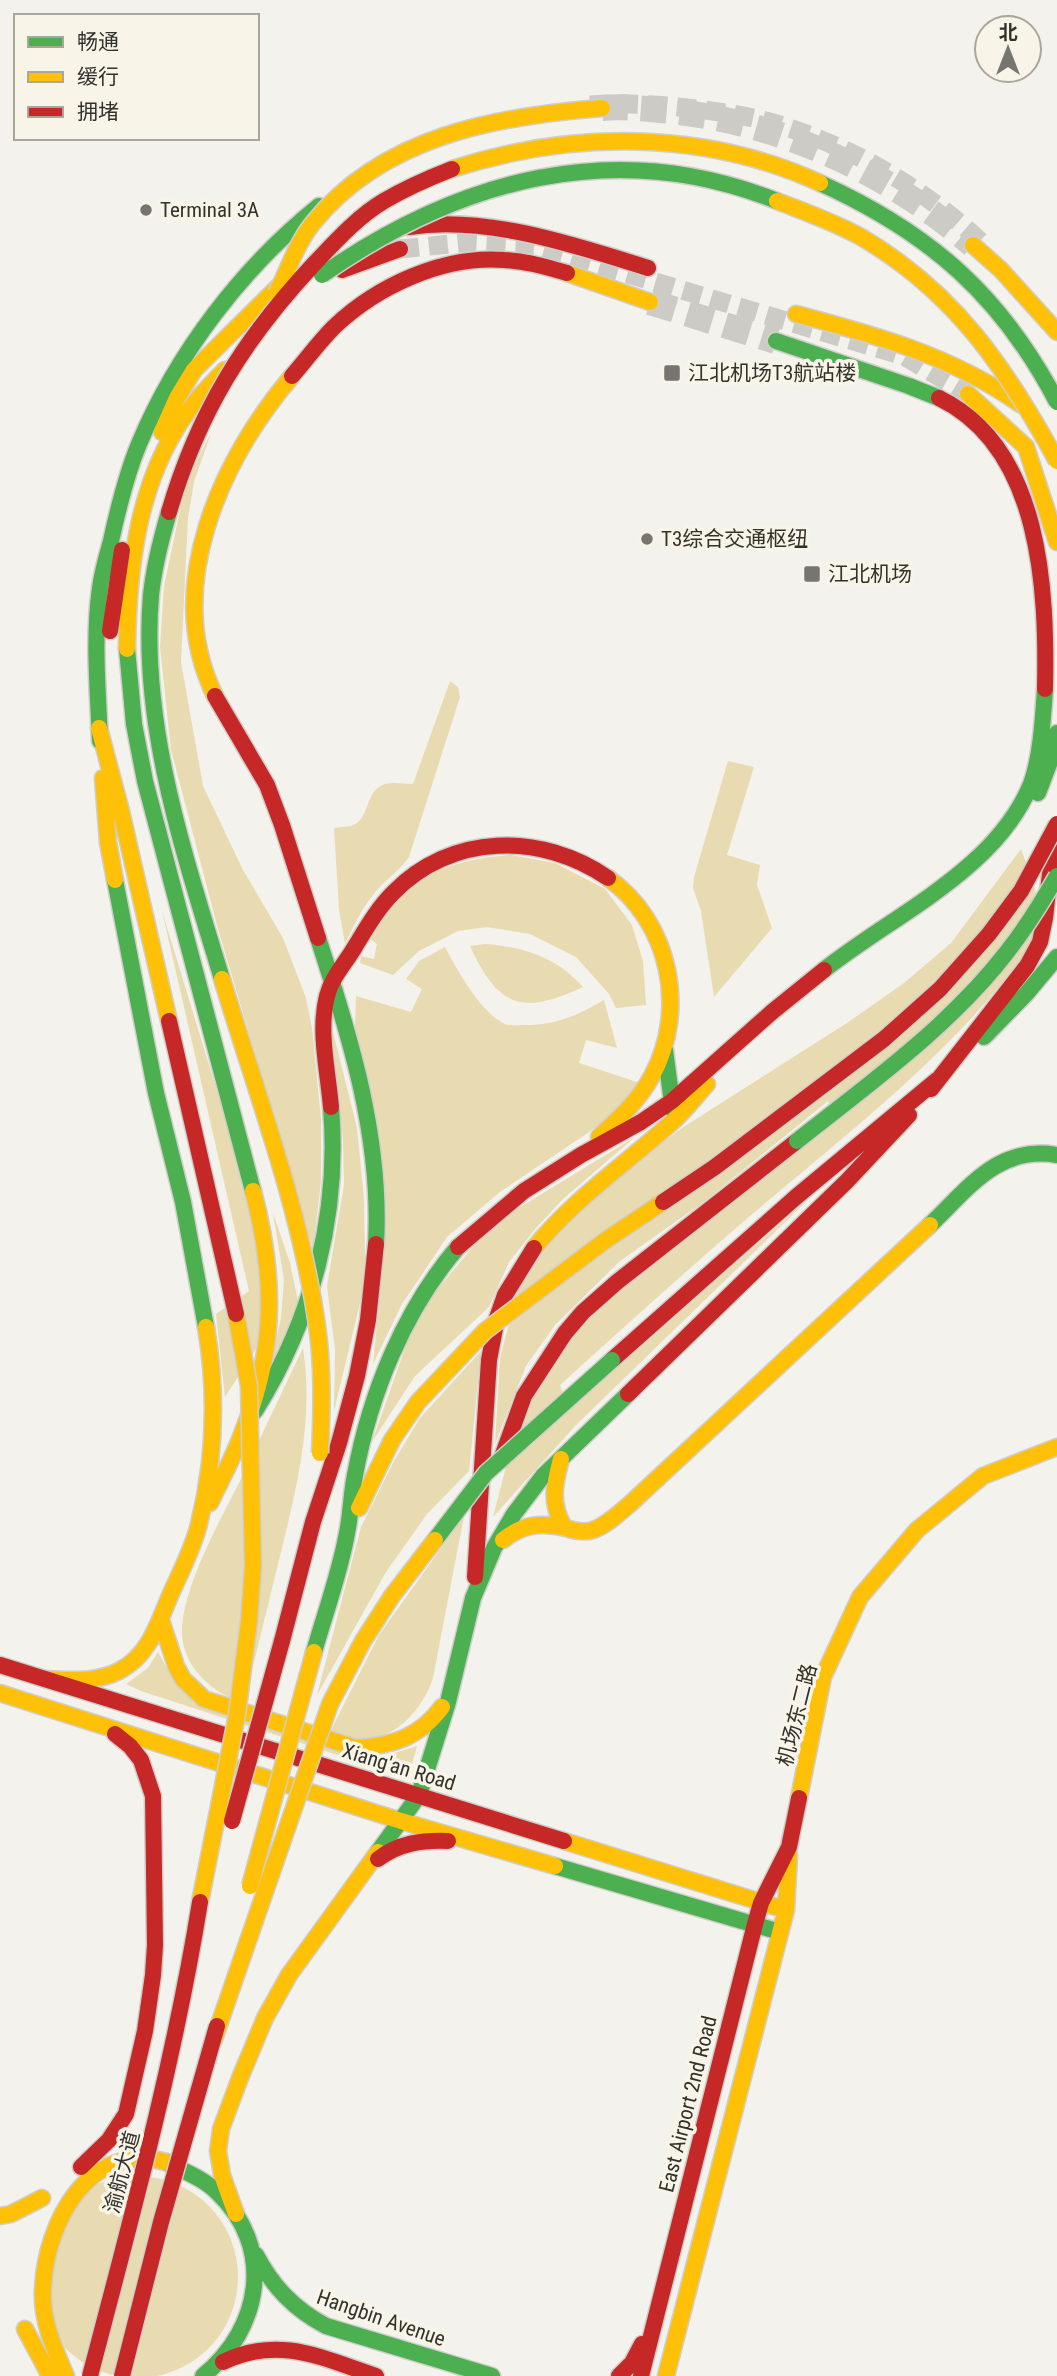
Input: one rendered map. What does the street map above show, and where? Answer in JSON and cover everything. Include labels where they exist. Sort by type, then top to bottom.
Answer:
[{"type":"main road","points":[[199,1526],[215,1404],[211,1355],[183,1202],[156,1093],[108,842],[99,728],[96,651],[100,587],[134,458],[167,387],[218,310],[285,233],[309,212],[350,187],[464,134],[539,111],[576,107]]},
{"type":"main road","points":[[264,323],[312,225],[332,201],[363,175],[411,148],[465,129],[520,117],[602,108]]},
{"type":"main road","points":[[314,1520],[324,1411],[321,1350],[304,1248],[186,860],[160,753],[152,676],[150,613],[160,548],[186,464],[210,409],[238,357],[264,323],[354,223],[386,200],[435,176],[487,159],[585,141],[620,140],[688,145],[767,163],[822,184],[876,210],[922,240],[970,281],[1010,326],[1039,368],[1057,402]]},
{"type":"main road","points":[[264,323],[350,253],[408,221],[476,193],[576,172],[644,169],[692,175],[732,184],[844,229],[910,271],[965,321],[990,351],[1011,380],[1057,461]]},
{"type":"main road","points":[[99,703],[114,588],[126,531],[142,479],[159,438],[177,398],[194,370],[282,283],[321,253],[361,236],[420,225],[468,226],[542,237],[648,268]]},
{"type":"main road","points":[[973,245],[1001,270],[1057,331]]},
{"type":"main road","points":[[194,370],[244,329],[301,290],[348,267],[400,249]]},
{"type":"main road","points":[[188,1978],[314,1520],[343,1430],[373,1292],[377,1206],[369,1131],[348,1033],[332,981],[268,788],[218,701],[202,665],[194,630],[194,604],[198,566],[214,507],[234,461],[260,418],[336,324],[377,294],[420,273],[461,262],[522,261],[650,302]]},
{"type":"main road","points":[[1027,288],[1057,331]]},
{"type":"main road","points":[[796,314],[885,339],[974,375],[1004,391],[1057,438]]},
{"type":"main road","points":[[776,341],[918,388],[942,399],[968,416],[991,436],[1013,466],[1030,502],[1049,577],[1054,666],[1047,728],[1031,783],[987,850]]},
{"type":"main road","points":[[238,357],[202,390],[162,453],[137,528],[127,621],[130,695],[150,805],[226,1083],[261,1222],[269,1265],[271,1307],[263,1360],[247,1423]]},
{"type":"main road","points":[[968,394],[1026,447],[1057,542]]},
{"type":"main road","points":[[99,728],[121,811],[232,1288],[249,1386],[253,1499],[250,1607],[237,1715],[204,1879],[188,1978]]},
{"type":"main road","points":[[122,2376],[161,2221],[213,2042],[252,1880],[347,1535],[355,1474],[377,1391],[418,1301],[436,1273],[460,1245],[524,1191],[672,1101],[772,1012],[868,937],[970,866],[1029,813],[1045,777],[1057,733]]},
{"type":"main road","points":[[473,1598],[494,1548],[520,1506],[543,1476],[897,1129],[1027,966],[1040,942],[1045,918],[1057,811]]},
{"type":"main road","points":[[347,1535],[392,1440],[418,1402],[485,1331],[606,1240],[715,1167],[884,1039],[940,989],[989,934],[1021,891],[1057,824]]},
{"type":"main road","points":[[45,1679],[80,1681],[113,1676],[142,1655],[152,1640],[199,1526],[247,1423],[272,1386],[301,1326],[322,1253],[333,1156],[323,1030],[326,999],[332,981],[353,952],[371,919],[398,888],[425,866],[463,850],[490,845],[519,845],[538,849],[579,861],[611,880],[642,910],[654,929],[668,970],[672,1009],[665,1047],[653,1075],[637,1101],[581,1154]]},
{"type":"main road","points":[[480,1536],[513,1423],[524,1396],[565,1333],[583,1312],[617,1282],[908,1052],[970,994],[1018,939],[1057,876]]},
{"type":"main road","points":[[213,2042],[330,1704],[363,1641],[391,1596],[486,1473],[796,1197],[937,1080],[998,1024],[1057,957]]},
{"type":"main road","points":[[219,2364],[239,2338],[251,2308],[254,2276],[249,2243],[219,2166],[219,2141],[226,2113],[272,2002],[419,1795],[449,1697],[473,1598],[480,1536],[489,1360],[497,1318],[505,1294],[534,1248],[552,1226],[673,1122],[772,1012]]},
{"type":"main road","points":[[665,1047],[673,1122]]},
{"type":"main road","points":[[494,1548],[522,1526],[542,1524],[582,1531],[593,1530],[630,1504],[992,1167],[1018,1153],[1042,1152],[1057,1155]]},
{"type":"main road","name":"机场东二路","points":[[789,1847],[823,1677],[860,1597],[918,1530],[983,1476],[1057,1447]]},
{"type":"main road","points":[[561,1459],[552,1494],[554,1511],[564,1528]]},
{"type":"main road","points":[[161,1620],[183,1679],[204,1699],[356,1748],[391,1744],[421,1731],[433,1721],[449,1697]]},
{"type":"main road","name":"Xiang'an Road","points":[[0,1665],[786,1910]]},
{"type":"main road","points":[[0,1693],[401,1821],[780,1932]]},
{"type":"main road","points":[[27,2226],[38,2206],[110,2140],[126,2114],[145,2031],[153,1975],[153,1796],[140,1756],[131,1745],[99,1723]]},
{"type":"main road","points":[[360,1877],[387,1852],[399,1846],[428,1841],[480,1844]]},
{"type":"main road","points":[[666,2376],[786,1910],[789,1847]]},
{"type":"main road","name":"East Airport 2nd Road","points":[[641,2376],[755,1924],[761,1903],[789,1847]]},
{"type":"main road","name":"渝航大道","points":[[90,2376],[161,2104],[188,1978]]},
{"type":"main road","points":[[0,2216],[26,2208],[87,2168],[117,2160],[139,2159],[175,2166],[201,2179],[226,2201],[236,2214]]},
{"type":"main road","name":"Hangbin Avenue","points":[[249,2243],[278,2292],[308,2317],[326,2326],[492,2376]]},
{"type":"main road","points":[[619,2376],[639,2351],[663,2291]]},
{"type":"main road","points":[[50,2376],[22,2321],[43,2356],[66,2376]]},
{"type":"main road","points":[[203,2376],[219,2364],[260,2349],[300,2353],[376,2376]]},
{"type":"shaded area","points":[[211,433],[194,482],[188,518],[181,662],[203,786],[243,870],[283,938],[306,998],[312,1028],[321,1119],[321,1182],[313,1249],[218,929],[171,750],[160,647],[164,586],[186,482]]},
{"type":"shaded area","points":[[450,681],[458,687],[460,697],[409,857],[372,896],[345,944],[339,910],[334,828],[351,826],[358,822],[373,793],[385,784],[413,784]]},
{"type":"shaded area","points":[[728,761],[754,767],[727,855],[760,865],[757,885],[772,928],[714,997],[701,911],[693,888]]},
{"type":"shaded area","points":[[1021,849],[1036,892],[1039,925],[1030,948],[1021,961],[974,1015],[914,1076],[726,1237],[560,1385],[569,1410],[810,1198],[576,1425],[493,1517],[517,1424],[534,1387],[597,1307],[835,1118],[828,1101],[705,1201],[620,1261],[555,1325],[526,1366],[495,1444],[500,1358],[519,1286],[541,1252],[606,1184],[682,1128],[847,1023],[904,983],[951,943]]},
{"type":"shaded area","points":[[511,855],[555,863],[605,889],[632,925],[643,961],[646,1005],[616,1008],[609,994],[576,957],[530,934],[487,927],[458,931],[419,951],[393,975],[360,963],[361,956],[374,959],[377,944],[368,937],[394,904],[415,884],[440,870],[467,861]]},
{"type":"shaded area","points":[[162,911],[224,1114],[258,1249],[264,1307],[256,1349],[225,1397],[216,1314],[249,1291]]},
{"type":"shaded area","points":[[485,944],[538,955],[562,968],[583,987],[544,1001],[528,1003],[514,1000],[491,982],[470,946]]},
{"type":"shaded area","points":[[445,947],[479,1001],[487,1011],[505,1024],[533,1025],[554,1022],[604,1000],[617,1048],[586,1040],[579,1063],[640,1083],[607,1120],[500,1192],[447,1237],[402,1304],[373,1364],[379,1301],[355,1028],[356,996],[411,1012],[422,989],[406,979],[419,961]]},
{"type":"shaded area","points":[[331,1024],[357,1128],[364,1198],[365,1262],[361,1299],[334,1411],[335,1350],[327,1286],[344,1185],[343,1141]]},
{"type":"shaded area","points":[[635,1137],[563,1199],[536,1228],[509,1262],[489,1307],[415,1376],[372,1442],[417,1314],[491,1225]]},
{"type":"shaded area","points":[[273,1213],[290,1263],[299,1306],[269,1372],[281,1318],[284,1280]]},
{"type":"shaded area","points":[[303,1348],[306,1401],[302,1453],[244,1703],[215,1689],[193,1666],[184,1647],[182,1629],[185,1607],[202,1559]]},
{"type":"shaded area","points":[[481,1351],[469,1471],[427,1514],[386,1572],[317,1695],[361,1527],[394,1461],[420,1418]]},
{"type":"shaded area","points":[[464,1516],[433,1678],[422,1701],[405,1722],[383,1736],[357,1739],[331,1730],[379,1635]]},
{"type":"shaded area","points":[[158,1652],[176,1684],[193,1699],[371,1760],[417,1746],[408,1778],[126,1684],[148,1668]]},
{"type":"shaded area","points":[[117,2178],[157,2178],[193,2193],[221,2221],[236,2257],[236,2297],[221,2333],[193,2361],[157,2376],[117,2376],[81,2361],[53,2333],[38,2297],[38,2257],[53,2221],[81,2193]]},
{"type":"tunnel","points":[[590,105],[643,104],[719,112],[764,121],[814,137],[867,161],[918,192],[987,248]]},
{"type":"tunnel","points":[[602,108],[671,111],[712,117],[793,139],[832,155],[906,195],[973,245]]},
{"type":"tunnel","points":[[400,249],[470,242],[534,246],[904,356],[968,394]]},
{"type":"tunnel","points":[[650,302],[776,341]]},
{"type":"traffic: fast","points":[[322,275],[375,242],[429,214],[484,192],[540,178],[598,171],[657,172],[717,182],[777,201]]},
{"type":"traffic: fast","points":[[820,183],[896,223],[959,271],[1012,330],[1057,402]]},
{"type":"traffic: fast","points":[[100,741],[96,645],[100,588],[123,492],[139,444],[172,377],[214,314],[264,257],[319,206]]},
{"type":"traffic: fast","points":[[776,341],[939,398]]},
{"type":"traffic: fast","points":[[169,512],[151,595],[149,644],[152,693],[168,790],[222,979]]},
{"type":"traffic: fast","points":[[127,649],[134,724],[145,781],[253,1191]]},
{"type":"traffic: fast","points":[[824,970],[940,889],[994,842],[1015,814],[1031,784],[1039,750],[1045,689]]},
{"type":"traffic: fast","points":[[1038,793],[1052,756],[1057,733]]},
{"type":"traffic: fast","points":[[797,1141],[908,1052],[960,1005],[1014,943],[1057,876]]},
{"type":"traffic: fast","points":[[115,880],[156,1093],[183,1202],[206,1327]]},
{"type":"traffic: fast","points":[[318,938],[352,1050],[369,1127],[377,1205],[376,1244]]},
{"type":"traffic: fast","points":[[984,1037],[1057,957]]},
{"type":"traffic: fast","points":[[665,1050],[673,1110]]},
{"type":"traffic: fast","points":[[255,1411],[292,1340],[318,1265],[331,1187],[331,1107]]},
{"type":"traffic: fast","points":[[930,1225],[972,1184],[1001,1163],[1036,1154],[1057,1155]]},
{"type":"traffic: fast","points":[[314,1652],[340,1563],[362,1445],[380,1384],[421,1298],[458,1247]]},
{"type":"traffic: fast","points":[[435,1540],[486,1473],[612,1360]]},
{"type":"traffic: fast","points":[[378,1852],[419,1795],[448,1702],[473,1598],[494,1548],[514,1514],[543,1476],[628,1394]]},
{"type":"traffic: fast","points":[[555,1866],[780,1932]]},
{"type":"traffic: fast","points":[[166,2162],[217,2192],[235,2214],[248,2237],[254,2262],[254,2287],[249,2311],[238,2335],[223,2357],[203,2376]]},
{"type":"traffic: fast","points":[[256,2255],[285,2296],[326,2326],[492,2376]]},
{"type":"traffic: slow","points":[[276,294],[297,249],[313,223],[341,193],[373,169],[408,150],[483,125],[522,117],[602,108]]},
{"type":"traffic: slow","points":[[452,169],[544,147],[591,142],[638,142],[684,145],[731,153],[820,183]]},
{"type":"traffic: slow","points":[[777,201],[861,237],[924,282],[951,308],[997,364],[1057,461]]},
{"type":"traffic: slow","points":[[973,245],[1001,270],[1057,332]]},
{"type":"traffic: slow","points":[[567,273],[650,302]]},
{"type":"traffic: slow","points":[[162,432],[177,398],[194,370],[282,283]]},
{"type":"traffic: slow","points":[[796,314],[884,339],[940,360],[994,387],[1020,404]]},
{"type":"traffic: slow","points":[[127,649],[134,551],[149,487],[177,428],[196,401],[225,370]]},
{"type":"traffic: slow","points":[[215,696],[200,655],[195,612],[197,570],[207,527],[222,486],[242,447],[292,376]]},
{"type":"traffic: slow","points":[[968,394],[1026,447],[1057,542]]},
{"type":"traffic: slow","points":[[99,728],[121,811],[169,1021]]},
{"type":"traffic: slow","points":[[103,778],[108,842],[115,880]]},
{"type":"traffic: slow","points":[[599,1137],[635,1101],[652,1076],[663,1050],[669,1023],[670,996],[667,968],[659,942],[646,918],[629,896],[608,878]]},
{"type":"traffic: slow","points":[[222,979],[263,1107],[300,1237],[317,1325],[320,1357],[320,1453]]},
{"type":"traffic: slow","points":[[534,1248],[582,1198],[675,1119],[707,1084]]},
{"type":"traffic: slow","points":[[210,1503],[235,1452],[253,1403],[266,1343],[269,1284],[261,1223],[253,1191]]},
{"type":"traffic: slow","points":[[392,1440],[418,1402],[485,1331],[606,1240],[663,1202]]},
{"type":"traffic: slow","points":[[503,1540],[533,1526],[548,1525],[586,1531],[608,1522],[930,1225]]},
{"type":"traffic: slow","points":[[200,1902],[237,1715],[253,1566],[249,1386],[236,1314]]},
{"type":"traffic: slow","points":[[45,1679],[92,1679],[110,1675],[129,1665],[144,1649],[156,1630],[193,1543],[204,1500],[213,1426],[212,1376],[206,1327]]},
{"type":"traffic: slow","points":[[359,1508],[392,1440]]},
{"type":"traffic: slow","points":[[799,1798],[823,1677],[860,1597],[917,1530],[983,1476],[1057,1447]]},
{"type":"traffic: slow","points":[[561,1459],[555,1502],[564,1527]]},
{"type":"traffic: slow","points":[[213,2042],[330,1704],[363,1641],[392,1596],[435,1540]]},
{"type":"traffic: slow","points":[[161,1620],[183,1679],[204,1699],[356,1748],[382,1745],[415,1733],[442,1707]]},
{"type":"traffic: slow","points":[[250,1886],[314,1652]]},
{"type":"traffic: slow","points":[[0,1693],[401,1821],[555,1866]]},
{"type":"traffic: slow","points":[[564,1841],[786,1910]]},
{"type":"traffic: slow","points":[[236,2214],[222,2175],[218,2151],[221,2129],[240,2078],[265,2018],[289,1975],[378,1852]]},
{"type":"traffic: slow","points":[[666,2376],[786,1910],[789,1855]]},
{"type":"traffic: slow","points":[[66,2376],[49,2334],[43,2300],[46,2263],[63,2214],[76,2193],[94,2175],[114,2164],[138,2159],[166,2162]]},
{"type":"traffic: slow","points":[[0,2216],[11,2214],[42,2198]]},
{"type":"traffic: slow","points":[[25,2329],[50,2376]]},
{"type":"traffic: jam","points":[[169,512],[194,442],[209,410],[244,350],[288,293],[338,239],[365,215],[401,192],[452,169]]},
{"type":"traffic: jam","points":[[409,227],[469,225],[530,234],[648,268]]},
{"type":"traffic: jam","points":[[342,270],[400,249]]},
{"type":"traffic: jam","points":[[292,376],[328,333],[351,312],[391,286],[413,276],[435,268],[481,260],[520,262],[567,273]]},
{"type":"traffic: jam","points":[[939,398],[973,421],[999,451],[1018,486],[1031,526],[1039,567],[1044,609],[1045,689]]},
{"type":"traffic: jam","points":[[110,631],[122,550]]},
{"type":"traffic: jam","points":[[215,696],[267,785],[318,938]]},
{"type":"traffic: jam","points":[[663,1202],[715,1167],[884,1039],[940,989],[989,934],[1021,891],[1057,824]]},
{"type":"traffic: jam","points":[[931,1089],[1027,966],[1040,942],[1054,838]]},
{"type":"traffic: jam","points":[[331,1107],[323,1023],[329,989],[378,911],[393,893],[416,873],[442,859],[469,850],[497,846],[554,852],[582,863],[608,878]]},
{"type":"traffic: jam","points":[[458,1247],[524,1191],[672,1101],[772,1012],[824,970]]},
{"type":"traffic: jam","points":[[169,1021],[236,1314]]},
{"type":"traffic: jam","points":[[612,1360],[796,1197],[937,1080]]},
{"type":"traffic: jam","points":[[628,1394],[847,1181],[909,1115]]},
{"type":"traffic: jam","points":[[502,1457],[524,1396],[565,1333],[583,1312],[617,1282],[797,1141]]},
{"type":"traffic: jam","points":[[282,1641],[313,1522],[357,1376],[368,1320],[376,1244]]},
{"type":"traffic: jam","points":[[475,1577],[489,1360],[497,1318],[505,1295],[534,1248]]},
{"type":"traffic: jam","points":[[232,1821],[282,1641]]},
{"type":"traffic: jam","points":[[0,1665],[564,1841]]},
{"type":"traffic: jam","points":[[81,2167],[109,2140],[126,2114],[145,2031],[153,1975],[153,1796],[141,1760],[130,1746],[115,1734]]},
{"type":"traffic: jam","points":[[641,2376],[755,1924],[761,1903],[789,1847],[799,1798]]},
{"type":"traffic: jam","points":[[378,1859],[394,1849],[411,1844],[448,1841]]},
{"type":"traffic: jam","points":[[90,2376],[165,2081],[200,1902]]},
{"type":"traffic: jam","points":[[122,2376],[161,2222],[217,2026]]},
{"type":"traffic: jam","points":[[619,2376],[632,2363],[642,2344]]},
{"type":"traffic: jam","points":[[223,2362],[243,2354],[282,2350],[319,2357],[376,2376]]},
{"type":"place","name":"Terminal 3A","points":[[146,210]]},
{"type":"place","name":"江北机场T3航站楼","points":[[672,373]]},
{"type":"place","name":"T3综合交通枢纽","points":[[647,539]]},
{"type":"place","name":"江北机场","points":[[812,574]]}]
